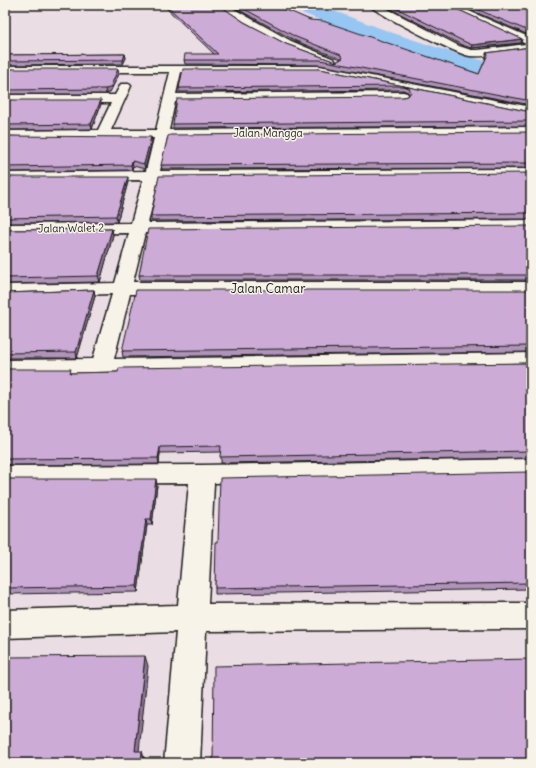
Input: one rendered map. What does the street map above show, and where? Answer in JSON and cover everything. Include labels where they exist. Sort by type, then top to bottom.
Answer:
[{"type":"street","points":[[221,5],[262,30],[318,57],[531,111]]},
{"type":"street","points":[[372,5],[456,48],[470,53],[531,46]]},
{"type":"street","points":[[448,5],[531,42]]},
{"type":"street","points":[[521,5],[531,9]]},
{"type":"street","points":[[5,69],[320,69],[452,91],[531,102]]},
{"type":"street","points":[[102,135],[133,69]]},
{"type":"street","points":[[102,366],[137,228],[152,176],[160,134],[176,69]]},
{"type":"street","points":[[170,98],[452,91]]},
{"type":"street","points":[[5,99],[119,99]]},
{"type":"street","name":"Jalan Mangga","points":[[5,135],[531,131]]},
{"type":"street","points":[[5,177],[531,172]]},
{"type":"street","name":"Jalan Walet 2","points":[[5,229],[531,225]]},
{"type":"street","name":"Jalan Camar","points":[[5,290],[123,288],[531,288]]},
{"type":"street","points":[[5,367],[531,360]]},
{"type":"street","points":[[5,475],[202,474],[531,468]]},
{"type":"street","points":[[182,763],[202,474]]},
{"type":"street","points":[[5,624],[193,618],[531,616]]},
{"type":"building","points":[[166,5],[219,5],[244,22],[286,44],[336,62],[343,58],[341,55],[296,37],[237,5],[272,5],[310,20],[323,21],[479,74],[488,54],[486,53],[531,47],[531,101],[320,60],[184,60],[185,54],[218,54]]},
{"type":"building","points":[[390,5],[448,5],[522,39],[472,45]]},
{"type":"building","points":[[467,5],[519,5],[531,10],[531,32]]},
{"type":"building","points":[[125,54],[123,60],[5,61],[5,55]]},
{"type":"building","points":[[5,69],[118,69],[110,88],[105,89],[5,90]]},
{"type":"building","points":[[183,69],[320,69],[403,86],[179,88]]},
{"type":"building","points":[[405,86],[531,112],[531,121],[173,124],[177,99],[404,97],[408,96],[411,92],[409,88]]},
{"type":"building","points":[[5,100],[101,100],[91,124],[5,125]]},
{"type":"building","points":[[531,132],[531,163],[161,165],[168,136],[170,135]]},
{"type":"building","points":[[5,136],[151,137],[144,164],[132,161],[131,165],[5,167]]},
{"type":"building","points":[[531,173],[531,213],[151,216],[159,176]]},
{"type":"building","points":[[5,177],[128,177],[116,216],[5,218]]},
{"type":"building","points":[[531,226],[531,275],[139,275],[148,229]]},
{"type":"building","points":[[112,229],[98,276],[5,278],[5,230]]},
{"type":"building","points":[[94,290],[76,352],[5,353],[5,293]]},
{"type":"building","points":[[136,290],[531,290],[531,346],[122,351]]},
{"type":"building","points":[[531,363],[531,451],[220,457],[221,446],[160,447],[158,458],[5,459],[5,369],[71,369],[70,373],[118,372],[119,368]]},
{"type":"building","points":[[531,472],[531,583],[215,588],[220,478]]},
{"type":"building","points":[[5,479],[156,479],[151,519],[146,519],[137,586],[5,588]]},
{"type":"building","points":[[145,656],[135,751],[142,751],[141,763],[5,763],[5,657]]},
{"type":"building","points":[[531,659],[531,763],[213,763],[214,666]]},
{"type":"waterway","points":[[299,5],[385,38],[442,57],[472,66],[531,77]]}]
